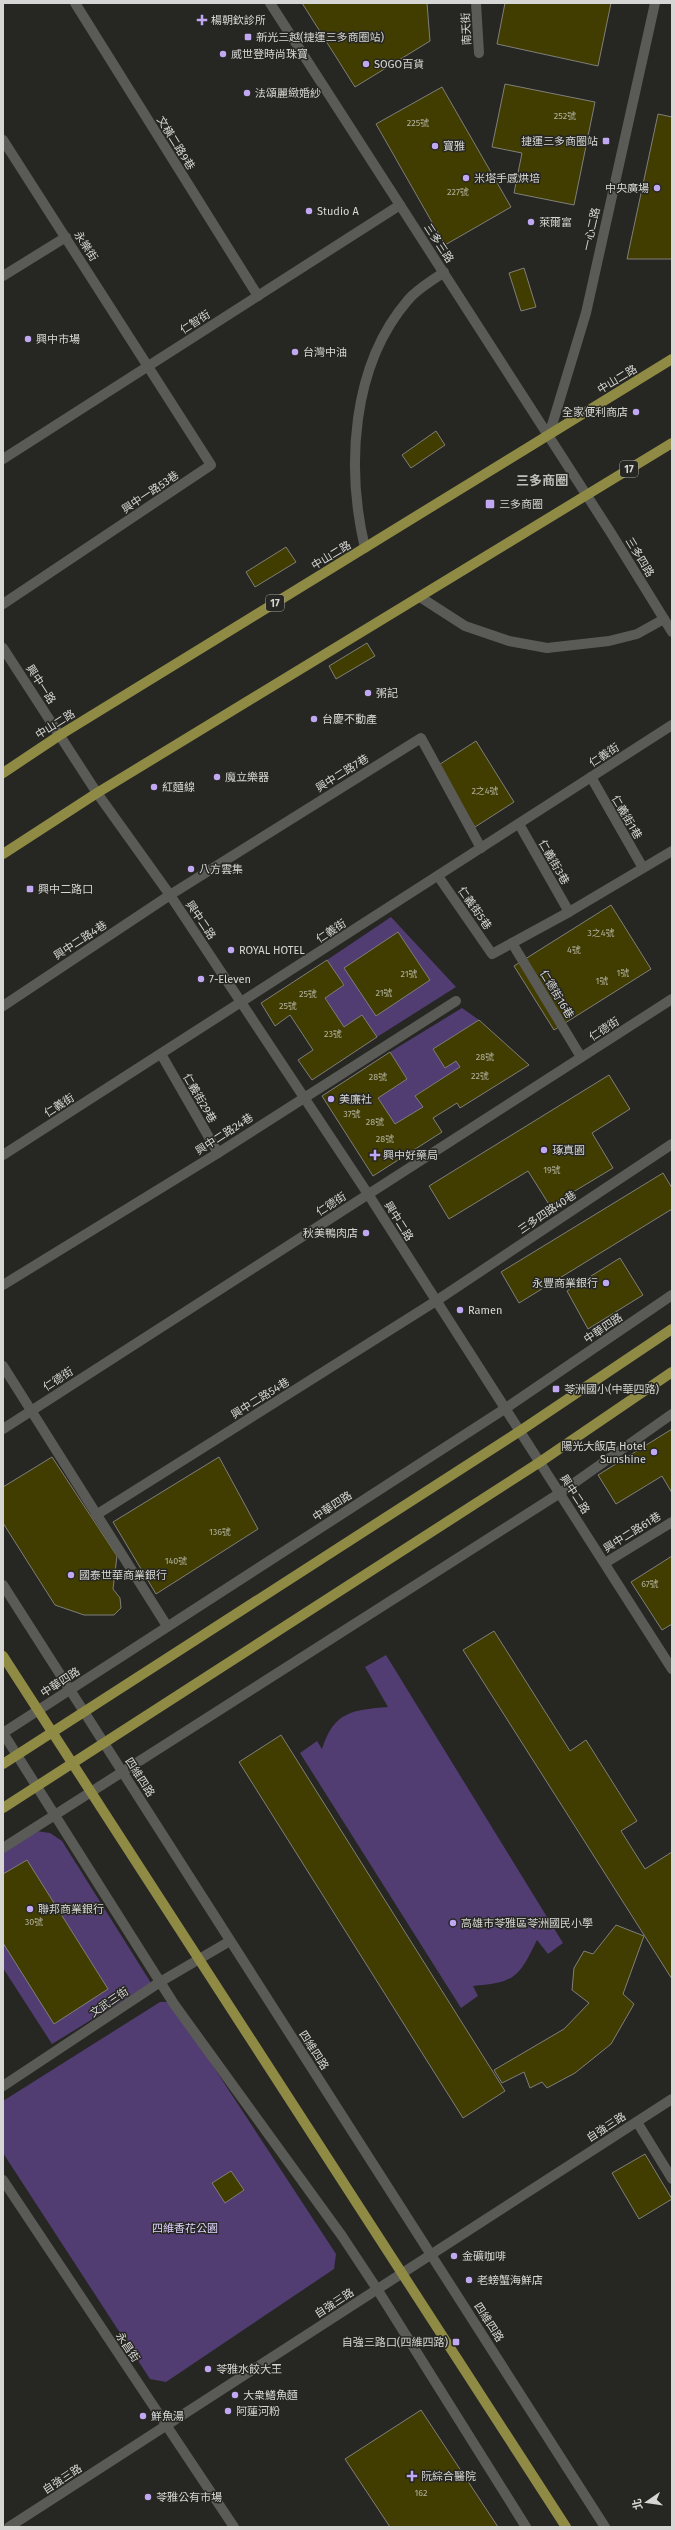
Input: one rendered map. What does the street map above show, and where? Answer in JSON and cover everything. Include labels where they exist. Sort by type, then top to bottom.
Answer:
[{"type":"main road","name":"中山二路","points":[[3,773],[60,735],[672,359]]},
{"type":"main road","name":"17","points":[[3,854],[97,793],[672,443]]},
{"type":"main road","points":[[3,1764],[16,1754],[53,1732],[520,1431],[672,1329]]},
{"type":"main road","points":[[3,1808],[540,1462],[672,1372]]},
{"type":"main road","points":[[3,1656],[566,2527]]},
{"type":"street","name":"文橫二路9巷","points":[[75,3],[258,296]]},
{"type":"street","name":"三多三路","points":[[270,3],[587,495]]},
{"type":"street","name":"南天街","points":[[476,3],[479,53]]},
{"type":"street","name":"一心二路","points":[[549,435],[586,312],[655,3]]},
{"type":"street","name":"永樂街","points":[[3,140],[149,366]]},
{"type":"street","name":"仁智街","points":[[3,460],[400,204]]},
{"type":"street","points":[[3,276],[66,237]]},
{"type":"street","points":[[364,548],[356,513],[355,465],[356,424],[367,380],[385,333],[408,299],[444,272]]},
{"type":"street","name":"興中一路53巷","points":[[3,604],[211,465],[149,366]]},
{"type":"street","name":"三多四路","points":[[587,495],[672,632]]},
{"type":"street","points":[[420,597],[439,612],[464,626],[509,641],[547,648],[609,641],[638,634],[664,619]]},
{"type":"street","name":"興中一路","points":[[3,648],[97,793]]},
{"type":"street","name":"仁義街","points":[[3,1155],[242,1003],[672,725]]},
{"type":"street","name":"興中二路7巷","points":[[170,895],[421,738],[481,848]]},
{"type":"street","name":"仁義街1巷","points":[[591,778],[643,868]]},
{"type":"street","name":"興中二路","points":[[97,793],[170,895],[302,1097],[368,1194],[605,1563],[669,1657],[672,1669]]},
{"type":"street","name":"仁義街3巷","points":[[519,824],[569,912]]},
{"type":"street","points":[[512,943],[569,912],[672,850]]},
{"type":"street","name":"仁義街5巷","points":[[438,876],[492,954],[512,943]]},
{"type":"street","name":"興中二路4巷","points":[[3,1006],[170,895]]},
{"type":"street","name":"仁德街16巷","points":[[512,943],[582,1057]]},
{"type":"street","name":"仁德街","points":[[3,1429],[672,999]]},
{"type":"street","name":"興中二路24巷","points":[[3,1285],[218,1153],[302,1097],[456,1001]]},
{"type":"street","name":"仁義街29巷","points":[[161,1054],[218,1153]]},
{"type":"street","name":"三多四路40巷","points":[[436,1301],[672,1144]]},
{"type":"street","name":"中華四路","points":[[3,1733],[506,1408],[672,1295]]},
{"type":"street","name":"興中二路54巷","points":[[96,1516],[436,1301]]},
{"type":"street","points":[[3,1366],[32,1410],[96,1516],[167,1626]]},
{"type":"street","points":[[3,1848],[560,1493],[672,1414]]},
{"type":"street","name":"興中二路61巷","points":[[605,1563],[672,1522]]},
{"type":"street","name":"四維四路","points":[[3,1585],[605,2527]]},
{"type":"street","points":[[3,1733],[160,1982],[342,2236],[377,2289],[526,2527]]},
{"type":"street","name":"文武三街","points":[[3,2086],[160,1982],[199,1960],[230,1940]]},
{"type":"street","name":"自強三路","points":[[9,2527],[672,2099]]},
{"type":"street","points":[[637,2122],[672,2179]]},
{"type":"street","name":"永昌街","points":[[3,2180],[234,2527]]},
{"type":"green space","points":[[391,917],[456,987],[377,1037],[362,1015],[344,1027],[325,998],[344,985],[327,960]]},
{"type":"green space","points":[[462,1008],[479,1020],[433,1049],[445,1068],[456,1061],[460,1067],[416,1095],[423,1107],[395,1124],[378,1098],[407,1079],[390,1052]]},
{"type":"green space","points":[[386,1655],[563,1943],[548,1954],[537,1940],[520,1970],[514,1976],[498,1983],[473,1986],[478,1996],[461,2008],[300,1753],[317,1741],[322,1749],[332,1727],[346,1715],[365,1709],[388,1707],[365,1667]]},
{"type":"green space","points":[[37,1831],[50,1833],[62,1841],[151,1983],[52,2044],[3,1968],[3,1853]]},
{"type":"green space","name":"四維香花公園","points":[[160,2002],[171,2002],[336,2254],[334,2269],[166,2382],[150,2379],[3,2153],[3,2101]]},
{"type":"building","name":"SOGO百貨","points":[[302,3],[427,3],[430,41],[355,87]]},
{"type":"building","points":[[505,3],[611,3],[598,66],[497,44]]},
{"type":"building","points":[[505,84],[595,102],[574,205],[514,193],[522,153],[492,147]]},
{"type":"building","points":[[442,87],[511,207],[445,245],[376,124]]},
{"type":"building","name":"中央廣場","points":[[658,114],[672,117],[672,259],[627,259]]},
{"type":"building","points":[[524,268],[536,307],[521,311],[509,273]]},
{"type":"building","points":[[436,431],[445,445],[411,468],[402,455]]},
{"type":"building","points":[[286,547],[296,562],[255,587],[246,572]]},
{"type":"building","points":[[367,643],[375,656],[336,679],[329,666]]},
{"type":"building","points":[[476,741],[514,802],[475,827],[437,766]]},
{"type":"building","points":[[611,905],[651,969],[554,1030],[514,966]]},
{"type":"building","points":[[398,932],[430,980],[376,1016],[344,968]]},
{"type":"building","points":[[327,960],[344,985],[325,998],[344,1027],[362,1015],[377,1037],[312,1080],[298,1060],[313,1050],[290,1015],[275,1026],[261,1003]]},
{"type":"building","points":[[479,1020],[529,1065],[460,1108],[457,1103],[433,1118],[442,1132],[373,1176],[322,1096],[390,1052],[407,1079],[378,1098],[395,1124],[423,1107],[415,1096],[460,1067],[456,1061],[445,1068],[433,1049]]},
{"type":"building","name":"琢真園","points":[[609,1075],[630,1109],[592,1133],[613,1168],[550,1206],[528,1171],[449,1219],[429,1186]]},
{"type":"building","points":[[663,1173],[672,1188],[672,1209],[519,1303],[501,1272]]},
{"type":"building","points":[[620,1258],[643,1295],[588,1329],[567,1291]]},
{"type":"building","name":"陽光大飯店 Hotel Sunshine","points":[[672,1429],[672,1493],[662,1476],[616,1504],[598,1475]]},
{"type":"building","points":[[52,1457],[117,1556],[113,1589],[120,1598],[121,1608],[114,1615],[84,1615],[55,1605],[3,1523],[3,1487]]},
{"type":"building","points":[[219,1457],[258,1529],[156,1594],[113,1522]]},
{"type":"building","points":[[672,1556],[672,1624],[662,1630],[631,1582]]},
{"type":"building","points":[[494,1631],[570,1751],[586,1740],[637,1821],[621,1831],[645,1869],[672,1852],[672,1979],[463,1650]]},
{"type":"building","points":[[281,1735],[505,2091],[463,2118],[239,1762]]},
{"type":"building","name":"聯邦商業銀行","points":[[27,1860],[108,1989],[54,2024],[3,1943],[3,1874]]},
{"type":"building","points":[[616,1925],[644,1936],[623,1994],[634,2004],[611,2044],[575,2073],[547,2088],[542,2082],[530,2088],[524,2072],[502,2083],[494,2070],[564,2029],[589,2003],[572,1990],[574,1968],[584,1951],[593,1954]]},
{"type":"building","points":[[645,2154],[672,2199],[639,2219],[612,2173]]},
{"type":"building","points":[[231,2171],[244,2190],[225,2203],[212,2183]]},
{"type":"building","name":"阮綜合醫院","points":[[421,2410],[498,2527],[390,2527],[345,2459]]},
{"type":"place","name":"楊朝欽診所","points":[[202,20]]},
{"type":"place","name":"新光三越(捷運三多商圈站)","points":[[248,37]]},
{"type":"place","name":"威世登時尚珠寶","points":[[223,54]]},
{"type":"place","name":"SOGO百貨","points":[[366,64]]},
{"type":"place","name":"法頌麗緻婚紗","points":[[247,93]]},
{"type":"place","name":"捷運三多商圈站","points":[[606,141]]},
{"type":"place","name":"寶雅","points":[[435,146]]},
{"type":"place","name":"米塔手感烘培","points":[[466,178]]},
{"type":"place","name":"中央廣場","points":[[657,188]]},
{"type":"place","name":"Studio A","points":[[309,211]]},
{"type":"place","name":"萊爾富","points":[[531,222]]},
{"type":"place","name":"興中市場","points":[[28,339]]},
{"type":"place","name":"台灣中油","points":[[295,352]]},
{"type":"place","name":"全家便利商店","points":[[636,412]]},
{"type":"place","name":"三多商圈","points":[[490,504]]},
{"type":"place","name":"粥記","points":[[368,693]]},
{"type":"place","name":"台慶不動產","points":[[314,719]]},
{"type":"place","name":"魔立樂器","points":[[217,777]]},
{"type":"place","name":"紅麵線","points":[[154,787]]},
{"type":"place","name":"八方雲集","points":[[191,869]]},
{"type":"place","name":"興中二路口","points":[[30,889]]},
{"type":"place","name":"ROYAL HOTEL","points":[[231,950]]},
{"type":"place","name":"7-Eleven","points":[[201,979]]},
{"type":"place","name":"美廉社","points":[[331,1099]]},
{"type":"place","name":"琢真園","points":[[544,1150]]},
{"type":"place","name":"興中好藥局","points":[[375,1155]]},
{"type":"place","name":"秋美鴨肉店","points":[[366,1233]]},
{"type":"place","name":"永豐商業銀行","points":[[606,1283]]},
{"type":"place","name":"Ramen","points":[[460,1310]]},
{"type":"place","name":"苓洲國小(中華四路)","points":[[556,1389]]},
{"type":"place","name":"陽光大飯店 Hotel Sunshine","points":[[654,1452]]},
{"type":"place","name":"國泰世華商業銀行","points":[[71,1575]]},
{"type":"place","name":"聯邦商業銀行","points":[[30,1909]]},
{"type":"place","name":"高雄市苓雅區苓洲國民小學","points":[[453,1923]]},
{"type":"place","name":"金礦咖啡","points":[[454,2256]]},
{"type":"place","name":"老螃蟹海鮮店","points":[[469,2280]]},
{"type":"place","name":"自強三路口(四維四路)","points":[[456,2342]]},
{"type":"place","name":"苓雅水餃大王","points":[[208,2369]]},
{"type":"place","name":"大衆鱔魚麵","points":[[235,2395]]},
{"type":"place","name":"阿蓮河粉","points":[[228,2411]]},
{"type":"place","name":"鮮魚湯","points":[[143,2416]]},
{"type":"place","name":"阮綜合醫院","points":[[412,2476]]},
{"type":"place","name":"苓雅公有市場","points":[[148,2497]]},
{"type":"district","name":"三多商圈","points":[[542,480]]}]
